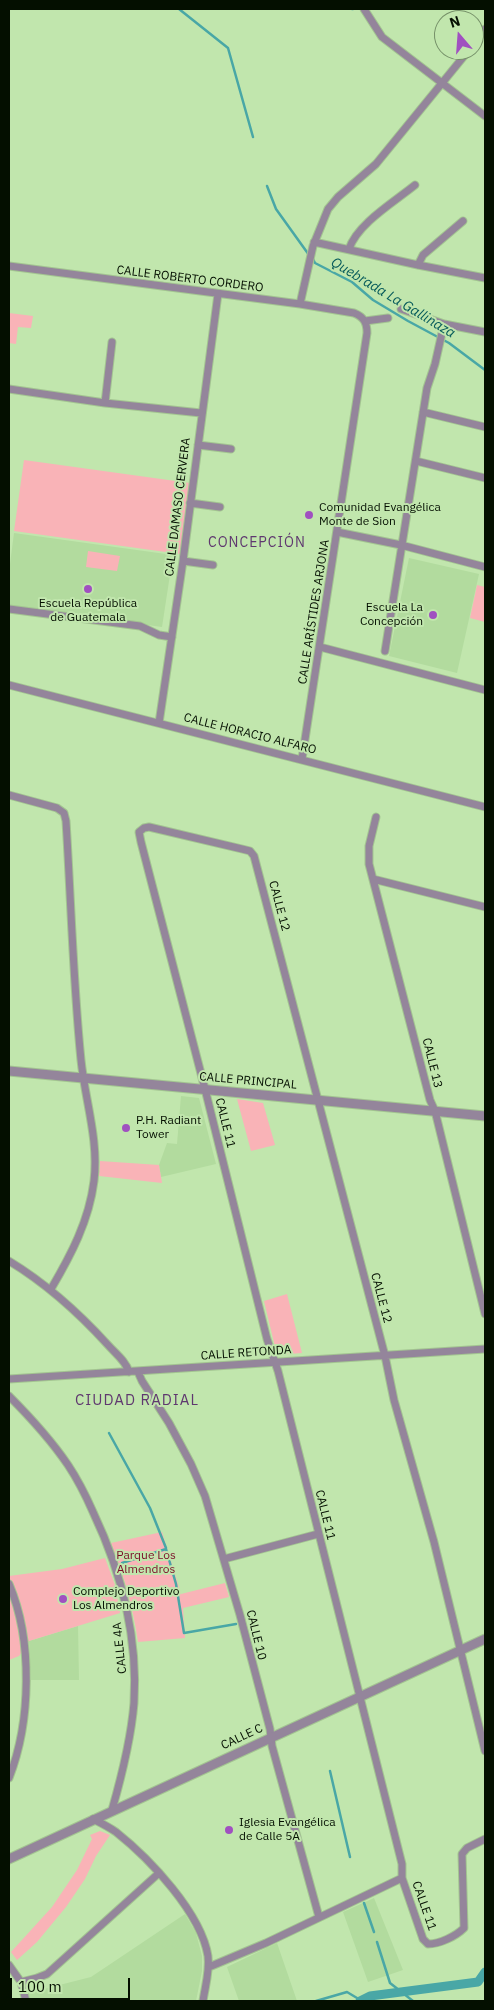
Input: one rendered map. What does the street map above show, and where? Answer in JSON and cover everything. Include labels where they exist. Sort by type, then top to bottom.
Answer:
[{"type":"street","points":[[364,9],[382,36],[485,116]]},
{"type":"street","points":[[300,304],[313,244],[328,209],[338,197],[376,164],[461,60]]},
{"type":"street","points":[[349,249],[355,236],[368,222],[414,185]]},
{"type":"street","points":[[418,265],[423,255],[463,221]]},
{"type":"street","points":[[313,244],[349,249],[485,278]]},
{"type":"street","name":"CALLE ROBERTO CORDERO","points":[[9,266],[300,304],[354,314],[360,316],[365,321]]},
{"type":"street","name":"CALLE DAMASO CERVERA","points":[[159,723],[183,561],[218,294]]},
{"type":"street","points":[[401,309],[443,328],[485,332]]},
{"type":"street","points":[[365,321],[388,318]]},
{"type":"street","name":"CALLE ARÍSTIDES ARJONA","points":[[302,759],[368,333],[365,321]]},
{"type":"street","points":[[385,651],[400,545],[416,461],[427,388],[443,328]]},
{"type":"street","points":[[105,403],[112,342]]},
{"type":"street","points":[[9,389],[105,403],[201,413]]},
{"type":"street","points":[[423,412],[485,427]]},
{"type":"street","points":[[198,445],[231,449]]},
{"type":"street","points":[[416,461],[485,478]]},
{"type":"street","points":[[190,503],[220,507]]},
{"type":"street","points":[[337,532],[485,566]]},
{"type":"street","points":[[183,561],[213,565]]},
{"type":"street","points":[[9,608],[140,626],[159,635],[172,637]]},
{"type":"street","points":[[320,647],[485,690]]},
{"type":"street","name":"CALLE HORACIO ALFARO","points":[[9,685],[485,807]]},
{"type":"street","points":[[9,795],[57,808],[64,813],[66,821],[81,1057],[93,1133],[94,1180],[89,1208],[78,1239],[51,1289]]},
{"type":"street","name":"CALLE 13","points":[[376,817],[368,856],[373,879],[430,1100],[435,1111],[485,1314]]},
{"type":"street","name":"CALLE 11","points":[[250,852],[149,828],[141,830],[140,842],[205,1089],[267,1339],[275,1362],[402,1864],[402,1878],[423,1939],[428,1944],[436,1943],[457,1934],[464,1928],[462,1854],[467,1848],[485,1838]]},
{"type":"street","name":"CALLE 12","points":[[250,852],[256,863],[394,1400],[434,1542],[485,1751]]},
{"type":"street","points":[[373,879],[485,908]]},
{"type":"street","name":"CALLE PRINCIPAL","points":[[9,1071],[485,1116]]},
{"type":"street","points":[[9,1261],[51,1289],[90,1325],[125,1364],[129,1372]]},
{"type":"street","name":"CALLE RETONDA","points":[[9,1379],[485,1349]]},
{"type":"street","name":"CALLE 10","points":[[138,1372],[191,1464],[207,1503],[224,1559],[272,1746],[319,1917]]},
{"type":"street","name":"CALLE 4A","points":[[9,1396],[50,1442],[77,1480],[114,1559],[122,1589],[131,1634],[134,1703],[126,1760],[112,1810]]},
{"type":"street","points":[[224,1559],[318,1534]]},
{"type":"street","points":[[9,1584],[22,1624],[26,1676],[23,1726],[9,1778]]},
{"type":"street","name":"CALLE C","points":[[9,1859],[485,1639]]},
{"type":"street","points":[[93,1819],[115,1832],[159,1874],[180,1897],[193,1917],[206,1946],[209,1967],[203,2001]]},
{"type":"street","points":[[21,1982],[47,1974],[159,1874]]},
{"type":"street","points":[[209,1967],[266,1943],[402,1878]]},
{"type":"street","points":[[9,1966],[21,1982],[26,2001]]},
{"type":"shaded area","name":"Escuela República de Guatemala","points":[[14,533],[173,555],[162,627],[9,606],[9,572]]},
{"type":"shaded area","name":"Escuela La Concepción","points":[[409,558],[479,574],[457,673],[389,656]]},
{"type":"shaded area","points":[[181,1096],[199,1098],[216,1164],[161,1177],[159,1165],[167,1143],[177,1144]]},
{"type":"shaded area","points":[[78,1626],[79,1680],[31,1680],[29,1641]]},
{"type":"shaded area","points":[[374,1898],[403,1970],[368,1982],[343,1912]]},
{"type":"shaded area","points":[[185,1914],[196,1933],[202,1956],[202,1971],[196,2001],[30,2001],[28,1993],[91,1977]]},
{"type":"shaded area","points":[[277,1943],[297,2001],[239,2001],[227,1967]]},
{"type":"green space","points":[[9,313],[33,316],[31,328],[18,327],[16,344],[9,343]]},
{"type":"green space","points":[[24,460],[190,483],[180,554],[14,531]]},
{"type":"green space","points":[[88,551],[120,556],[117,571],[86,567]]},
{"type":"green space","points":[[477,585],[485,587],[485,622],[470,618]]},
{"type":"green space","points":[[237,1099],[263,1103],[275,1145],[251,1151]]},
{"type":"green space","points":[[100,1161],[159,1165],[162,1183],[99,1176]]},
{"type":"green space","points":[[287,1294],[302,1353],[277,1355],[264,1301]]},
{"type":"green space","name":"Parque Los Almendros","points":[[162,1532],[181,1594],[225,1583],[229,1597],[183,1608],[185,1638],[138,1642],[128,1592],[111,1543]]},
{"type":"green space","name":"Complejo Deportivo Los Almendros","points":[[105,1558],[115,1585],[120,1613],[29,1641],[19,1656],[9,1660],[9,1576],[62,1569]]},
{"type":"green space","points":[[100,1831],[110,1835],[96,1856],[85,1879],[66,1907],[37,1942],[17,1960],[11,1952],[52,1907],[77,1870],[92,1839],[90,1835]]},
{"type":"waterway","name":"Quebrada La Gallinaza","points":[[179,9],[228,48],[253,137]]},
{"type":"waterway","name":"Quebrada La Gallinaza","points":[[267,186],[276,209],[309,255]]},
{"type":"waterway","name":"Quebrada La Gallinaza","points":[[313,259],[315,263],[352,282],[373,300],[449,343],[485,370]]},
{"type":"waterway","points":[[109,1433],[150,1508],[166,1548]]},
{"type":"waterway","points":[[122,1563],[166,1549],[176,1584],[184,1633],[236,1624]]},
{"type":"waterway","points":[[330,1771],[350,1857]]},
{"type":"waterway","points":[[364,1903],[374,1932]]},
{"type":"waterway","points":[[377,1942],[390,1983],[413,2001]]},
{"type":"waterway","points":[[360,2001],[370,1996],[478,1982],[485,1972]]},
{"type":"waterway","points":[[316,2001],[347,1992],[362,2001]]},
{"type":"place","name":"Comunidad Evangélica Monte de Sion","points":[[309,515]]},
{"type":"place","name":"Escuela República de Guatemala","points":[[88,589]]},
{"type":"place","name":"Escuela La Concepción","points":[[433,615]]},
{"type":"place","name":"P.H. Radiant Tower","points":[[126,1128]]},
{"type":"place","name":"Complejo Deportivo Los Almendros","points":[[63,1599]]},
{"type":"place","name":"Iglesia Evangélica de Calle 5A","points":[[229,1830]]},
{"type":"district","name":"CONCEPCIÓN","points":[[257,543]]},
{"type":"district","name":"CIUDAD RADIAL","points":[[137,1401]]}]
